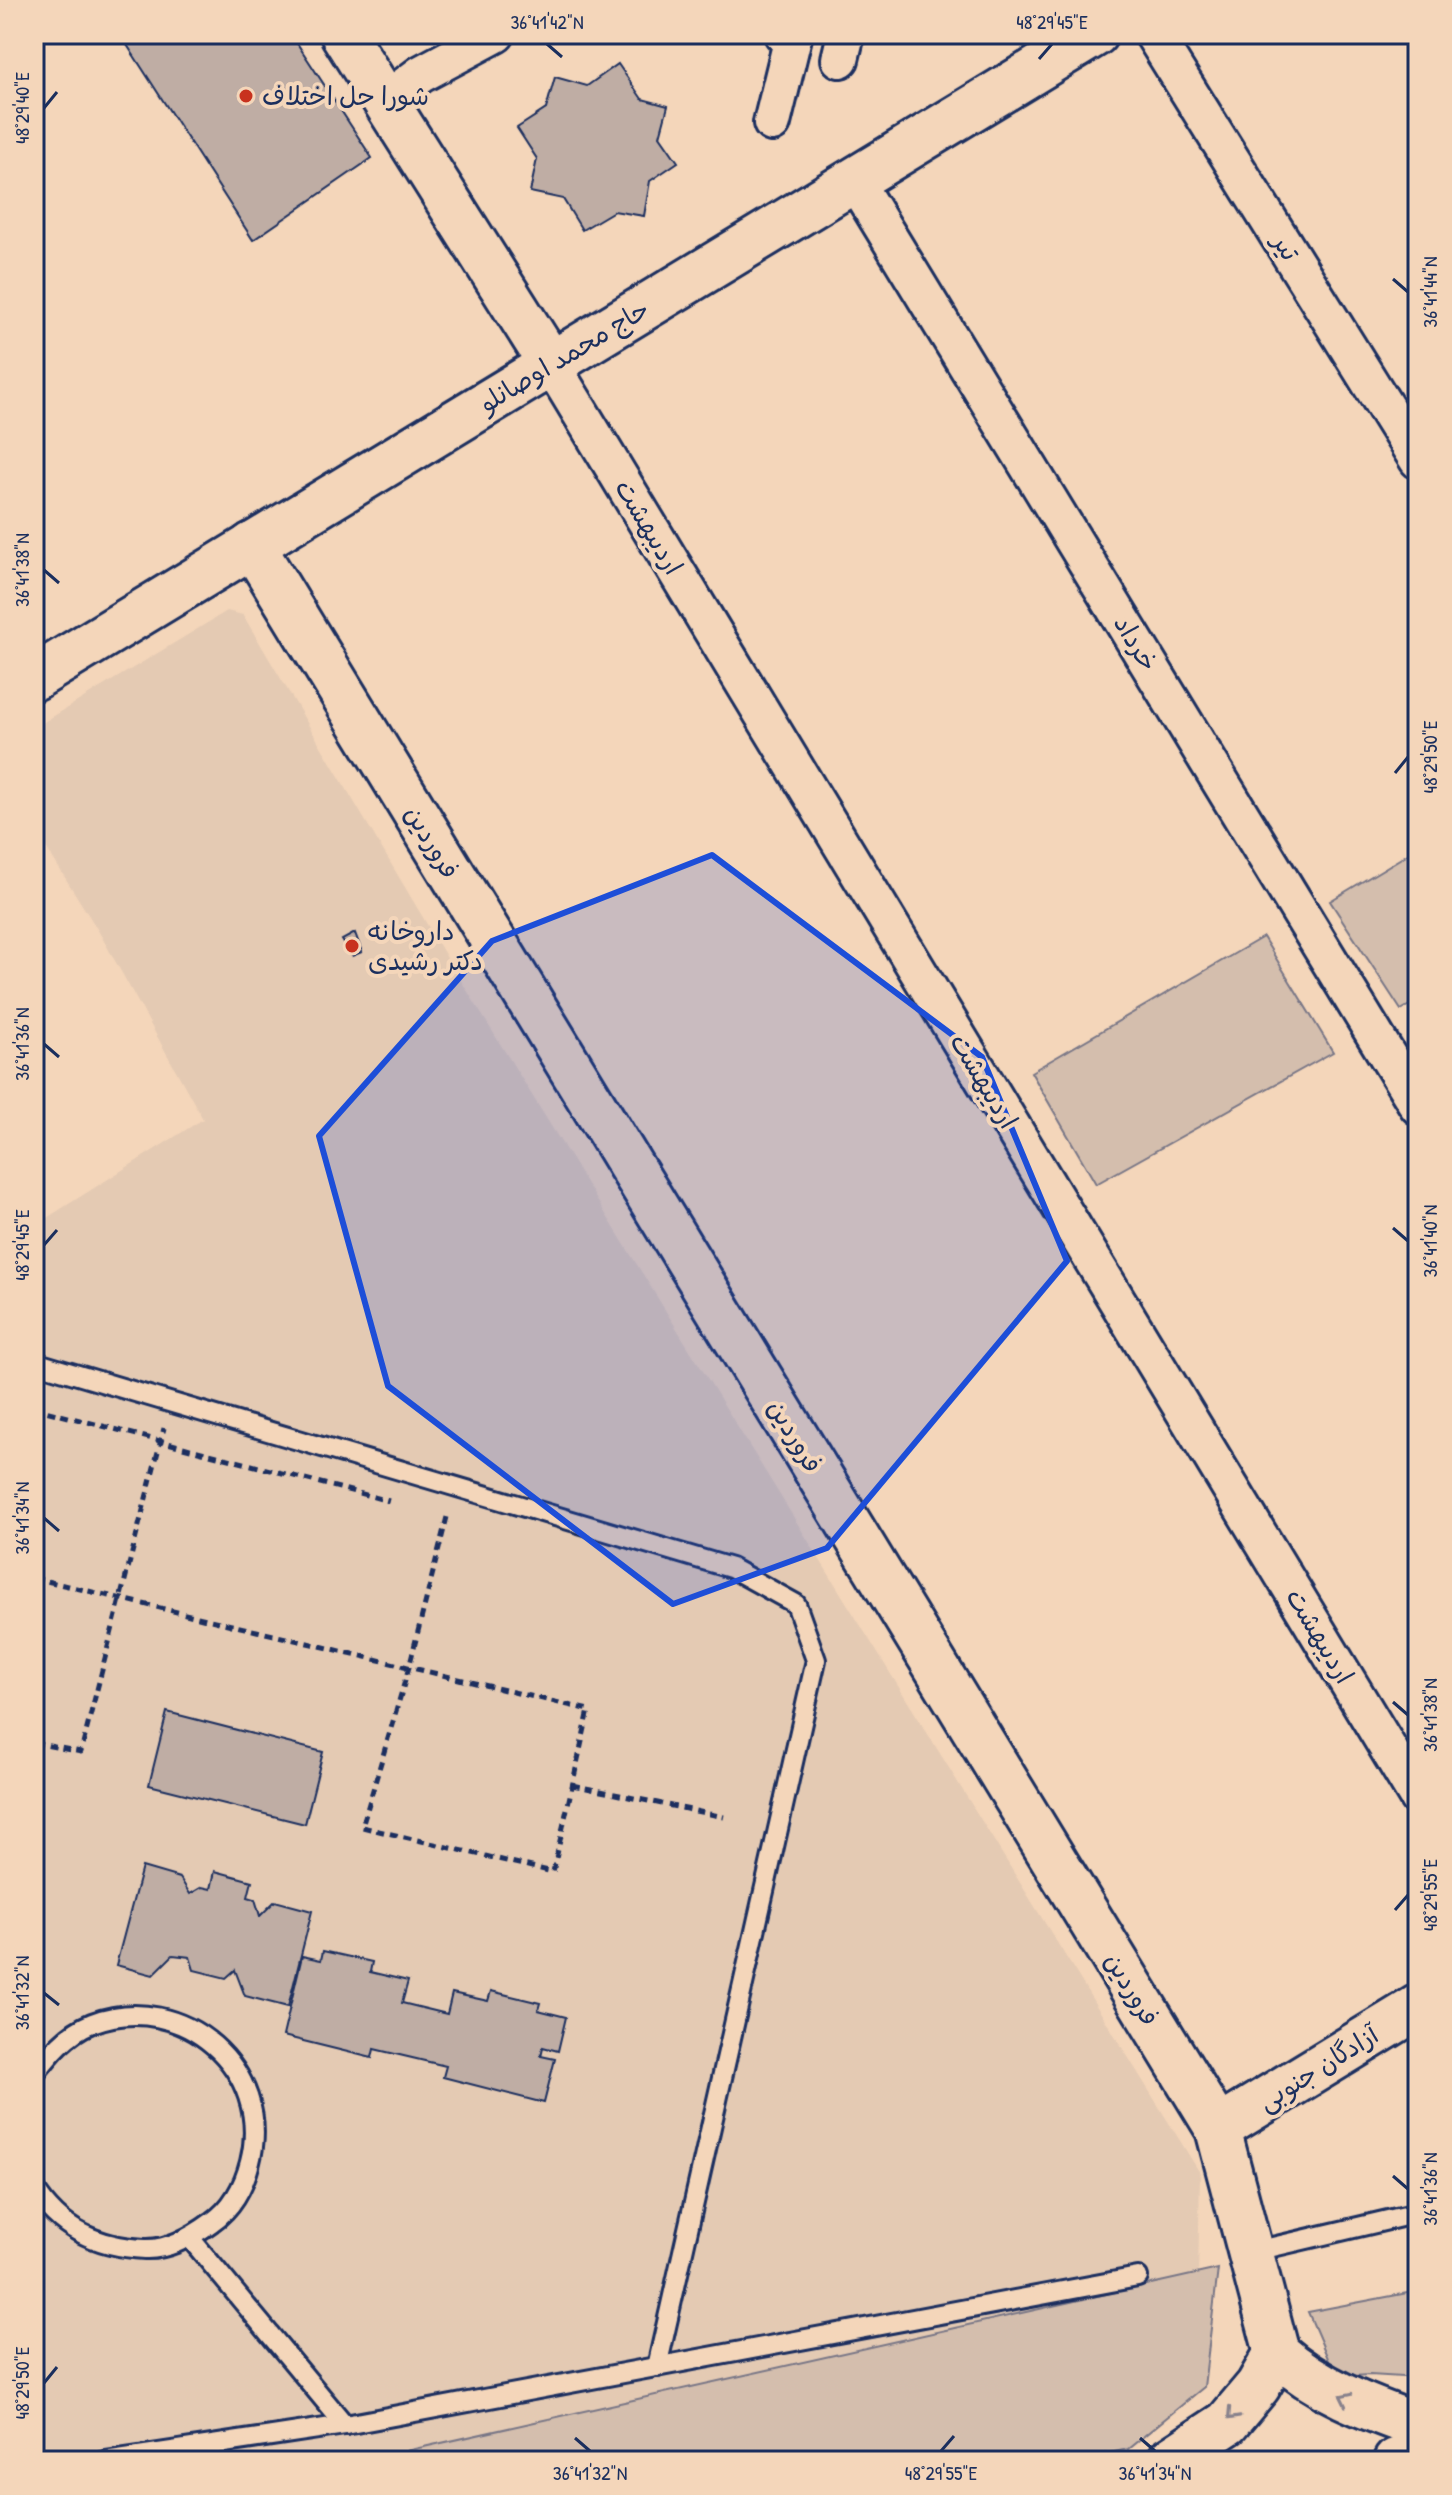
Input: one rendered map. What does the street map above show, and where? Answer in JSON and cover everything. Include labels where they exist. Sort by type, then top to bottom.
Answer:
[{"type":"street","points":[[343,34],[551,364]]},
{"type":"street","points":[[385,101],[421,74],[496,34]]},
{"type":"street","points":[[772,123],[793,37],[783,34]]},
{"type":"street","name":"حاج محمد اوصانلو","points":[[34,678],[1095,34]]},
{"type":"street","name":"تیر","points":[[1153,34],[1418,460]]},
{"type":"street","name":"خرداد","points":[[854,180],[1418,1106]]},
{"type":"street","name":"اردیبهشت","points":[[551,364],[1418,1798]]},
{"type":"street","name":"فروردین","points":[[252,545],[1218,2129],[1277,2353]]},
{"type":"street","name":"آزادگان جنوبی","points":[[1218,2129],[1418,2007]]},
{"type":"street","points":[[1169,2461],[1227,2423],[1258,2386],[1277,2353],[1305,2378],[1351,2402],[1418,2426]]},
{"type":"street","points":[[1396,2461],[1418,2457]]},
{"type":"lane","points":[[34,1362],[731,1568],[796,1604],[816,1660],[657,2367]]},
{"type":"lane","points":[[34,2075],[57,2045],[91,2023],[130,2014],[170,2018],[207,2036],[235,2065],[252,2102],[256,2142],[245,2181],[223,2214],[190,2238],[152,2249],[111,2247],[74,2231],[39,2207],[34,2188]]},
{"type":"lane","points":[[1251,2252],[1418,2213]]},
{"type":"lane","points":[[190,2238],[345,2425]]},
{"type":"lane","points":[[105,2461],[345,2425],[1138,2277]]},
{"type":"path","points":[[34,1743],[81,1752],[170,1402]]},
{"type":"path","points":[[34,1408],[402,1504]]},
{"type":"path","points":[[34,1578],[119,1598],[409,1667],[589,1710],[553,1872],[362,1827],[409,1667],[454,1486]]},
{"type":"path","points":[[432,1512],[447,1516]]},
{"type":"path","points":[[572,1785],[724,1817]]},
{"type":"highlighted area","points":[[712,855],[982,1057],[1067,1261],[827,1548],[673,1604],[388,1386],[319,1136],[492,941]]},
{"type":"shaded area","points":[[227,611],[243,615],[450,963],[1200,2173],[1198,2281],[429,2461],[34,2461],[34,1226],[203,1119],[99,932],[34,828],[34,728]]},
{"type":"shaded area","points":[[1418,848],[1418,1000],[1401,1010],[1330,901]]},
{"type":"shaded area","points":[[1263,937],[1333,1052],[1096,1184],[1031,1072]]},
{"type":"shaded area","points":[[1218,2269],[1204,2387],[1128,2449],[1073,2461],[361,2461]]},
{"type":"shaded area","points":[[1418,2291],[1418,2378],[1370,2375],[1336,2377],[1308,2312]]},
{"type":"building","name":"شورا حل اختلاف","points":[[120,34],[291,34],[372,158],[253,240]]},
{"type":"building","points":[[618,64],[642,99],[668,106],[660,136],[678,162],[650,181],[644,216],[614,211],[582,230],[563,199],[530,192],[537,159],[517,128],[546,109],[555,77],[587,86]]},
{"type":"building","name":"داروخانه دکتر رشیدی","points":[[355,933],[362,952],[352,956],[342,940]]},
{"type":"building","points":[[167,1712],[323,1752],[305,1824],[149,1785]]},
{"type":"building","points":[[142,1867],[180,1878],[190,1894],[202,1887],[211,1889],[215,1871],[252,1881],[248,1897],[255,1899],[260,1916],[275,1901],[312,1911],[288,2007],[245,1996],[235,1970],[226,1978],[194,1970],[190,1957],[173,1955],[153,1975],[116,1965]]},
{"type":"building","points":[[323,1951],[372,1962],[370,1972],[408,1981],[402,2003],[447,2014],[452,1993],[488,2001],[491,1991],[540,2003],[538,2010],[566,2017],[558,2051],[543,2047],[541,2056],[555,2059],[544,2103],[443,2077],[446,2066],[374,2049],[372,2058],[283,2036],[302,1956],[321,1960]]},
{"type":"place","name":"شورا حل اختلاف","points":[[246,96]]},
{"type":"place","name":"داروخانه دکتر رشیدی","points":[[352,946]]}]
